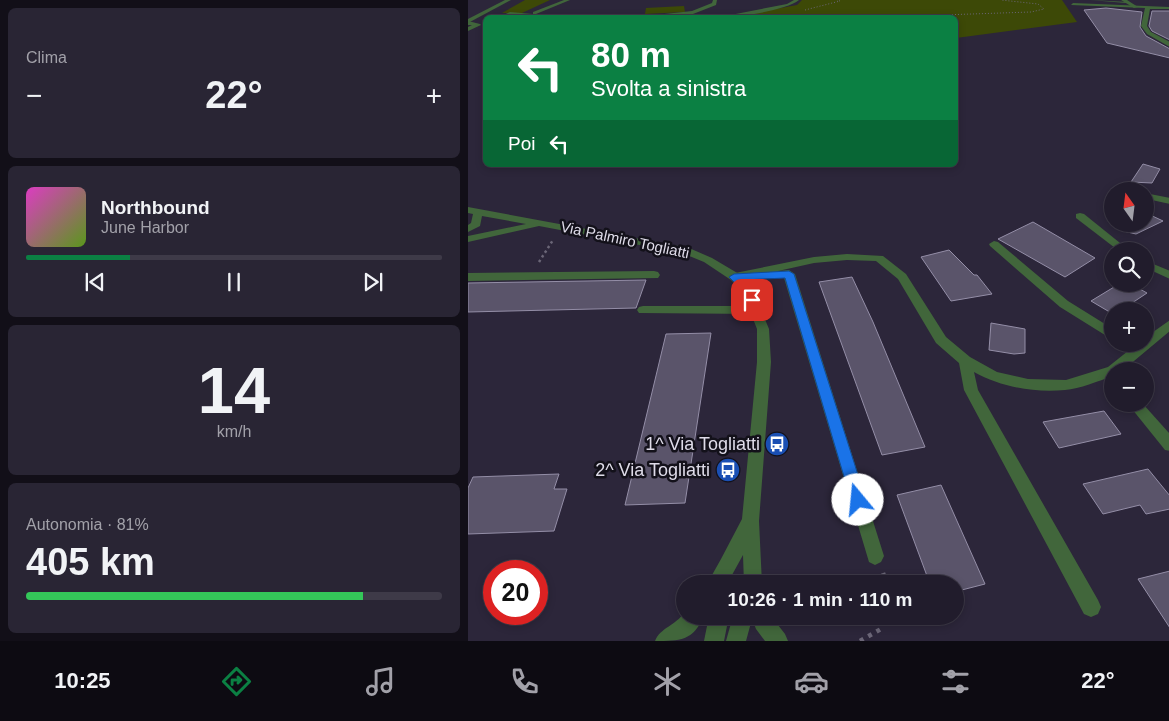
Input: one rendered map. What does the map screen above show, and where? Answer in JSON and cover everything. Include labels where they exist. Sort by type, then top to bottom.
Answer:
[{"type":"street","points":[[468,22],[510,0]]},
{"type":"street","points":[[546,9],[538,8],[556,0]]},
{"type":"street","points":[[528,15],[568,0]]},
{"type":"street","points":[[662,15],[693,12],[714,4],[715,0]]},
{"type":"street","points":[[733,15],[788,5],[797,0]]},
{"type":"street","points":[[1092,0],[1125,1],[1136,7]]},
{"type":"street","points":[[1073,4],[1170,8]]},
{"type":"street","points":[[1148,7],[1144,26],[1149,33],[1170,45]]},
{"type":"street","points":[[626,15],[628,11]]},
{"type":"street","points":[[468,22],[478,24]]},
{"type":"street","points":[[468,28],[476,27],[478,24],[483,23]]},
{"type":"street","points":[[1154,198],[1170,202]]},
{"type":"street","points":[[468,216],[473,211]]},
{"type":"street","points":[[468,229],[476,224],[473,211]]},
{"type":"street","name":"Via Palmiro Togliatti","points":[[473,211],[685,250],[708,260],[734,277],[747,290],[757,310],[763,329],[764,362],[750,521],[752,575]]},
{"type":"street","points":[[1080,216],[1113,242]]},
{"type":"street","points":[[468,239],[545,224]]},
{"type":"street","points":[[994,244],[1064,304],[1104,329]]},
{"type":"street","points":[[734,277],[814,260],[847,257],[879,258],[902,277],[942,340],[965,361],[994,377],[1028,384],[1066,385],[1104,376]]},
{"type":"street","points":[[1154,268],[1170,276]]},
{"type":"street","points":[[734,277],[789,274],[875,556]]},
{"type":"street","points":[[468,277],[654,275]]},
{"type":"street","points":[[643,310],[757,310]]},
{"type":"street","points":[[1154,334],[1170,324]]},
{"type":"street","points":[[965,361],[972,390],[1091,607]]},
{"type":"street","points":[[1142,412],[1170,446]]},
{"type":"street","name":"Via Palmiro Togliatti","points":[[726,575],[750,521]]},
{"type":"street","points":[[665,641],[688,625]]},
{"type":"street","points":[[714,641],[717,625]]},
{"type":"street","points":[[736,641],[740,625]]},
{"type":"street","points":[[765,625],[778,641]]},
{"type":"path","points":[[942,15],[1031,12],[1044,9],[1038,4],[1002,0]]},
{"type":"path","points":[[529,277],[561,227]]},
{"type":"path","points":[[860,641],[881,628],[882,625]]},
{"type":"green space","points":[[525,0],[550,0],[522,13],[502,13]]},
{"type":"green space","points":[[802,0],[1062,0],[1077,22],[958,38],[958,15],[743,15],[797,5]]},
{"type":"green space","points":[[684,6],[685,12],[645,14],[646,8]]},
{"type":"building","points":[[1106,8],[1142,12],[1140,27],[1146,36],[1170,49],[1170,58],[1107,43],[1084,10]]},
{"type":"building","points":[[1152,11],[1170,11],[1170,40],[1152,31],[1149,26]]},
{"type":"building","points":[[1143,164],[1160,169],[1153,182],[1131,182]]},
{"type":"building","points":[[1154,217],[1163,221],[1154,225]]},
{"type":"building","points":[[1033,222],[1095,258],[1065,277],[998,239]]},
{"type":"building","points":[[949,250],[974,275],[977,275],[992,294],[951,301],[921,257]]},
{"type":"building","points":[[852,277],[873,322],[925,447],[882,455],[819,282]]},
{"type":"building","points":[[646,280],[636,308],[468,312],[468,283]]},
{"type":"building","points":[[1106,292],[1147,293],[1134,302],[1104,302],[1104,309],[1091,301]]},
{"type":"building","points":[[991,323],[1025,329],[1025,353],[1014,354],[989,350]]},
{"type":"building","points":[[711,333],[685,503],[625,505],[666,334]]},
{"type":"building","points":[[1104,411],[1121,434],[1059,448],[1043,422]]},
{"type":"building","points":[[1148,469],[1170,496],[1170,509],[1146,514],[1140,505],[1103,514],[1083,484]]},
{"type":"building","points":[[559,474],[554,489],[567,489],[554,531],[468,534],[468,488],[473,477]]},
{"type":"building","points":[[941,485],[985,584],[964,589],[964,575],[927,575],[897,495]]},
{"type":"building","points":[[1170,571],[1170,628],[1138,579]]},
{"type":"place","name":"1^ Via Togliatti","points":[[777,444]]},
{"type":"place","name":"2^ Via Togliatti","points":[[728,470]]},
{"type":"route","points":[[752,300],[747,290],[734,277],[789,274],[858,500]]}]
